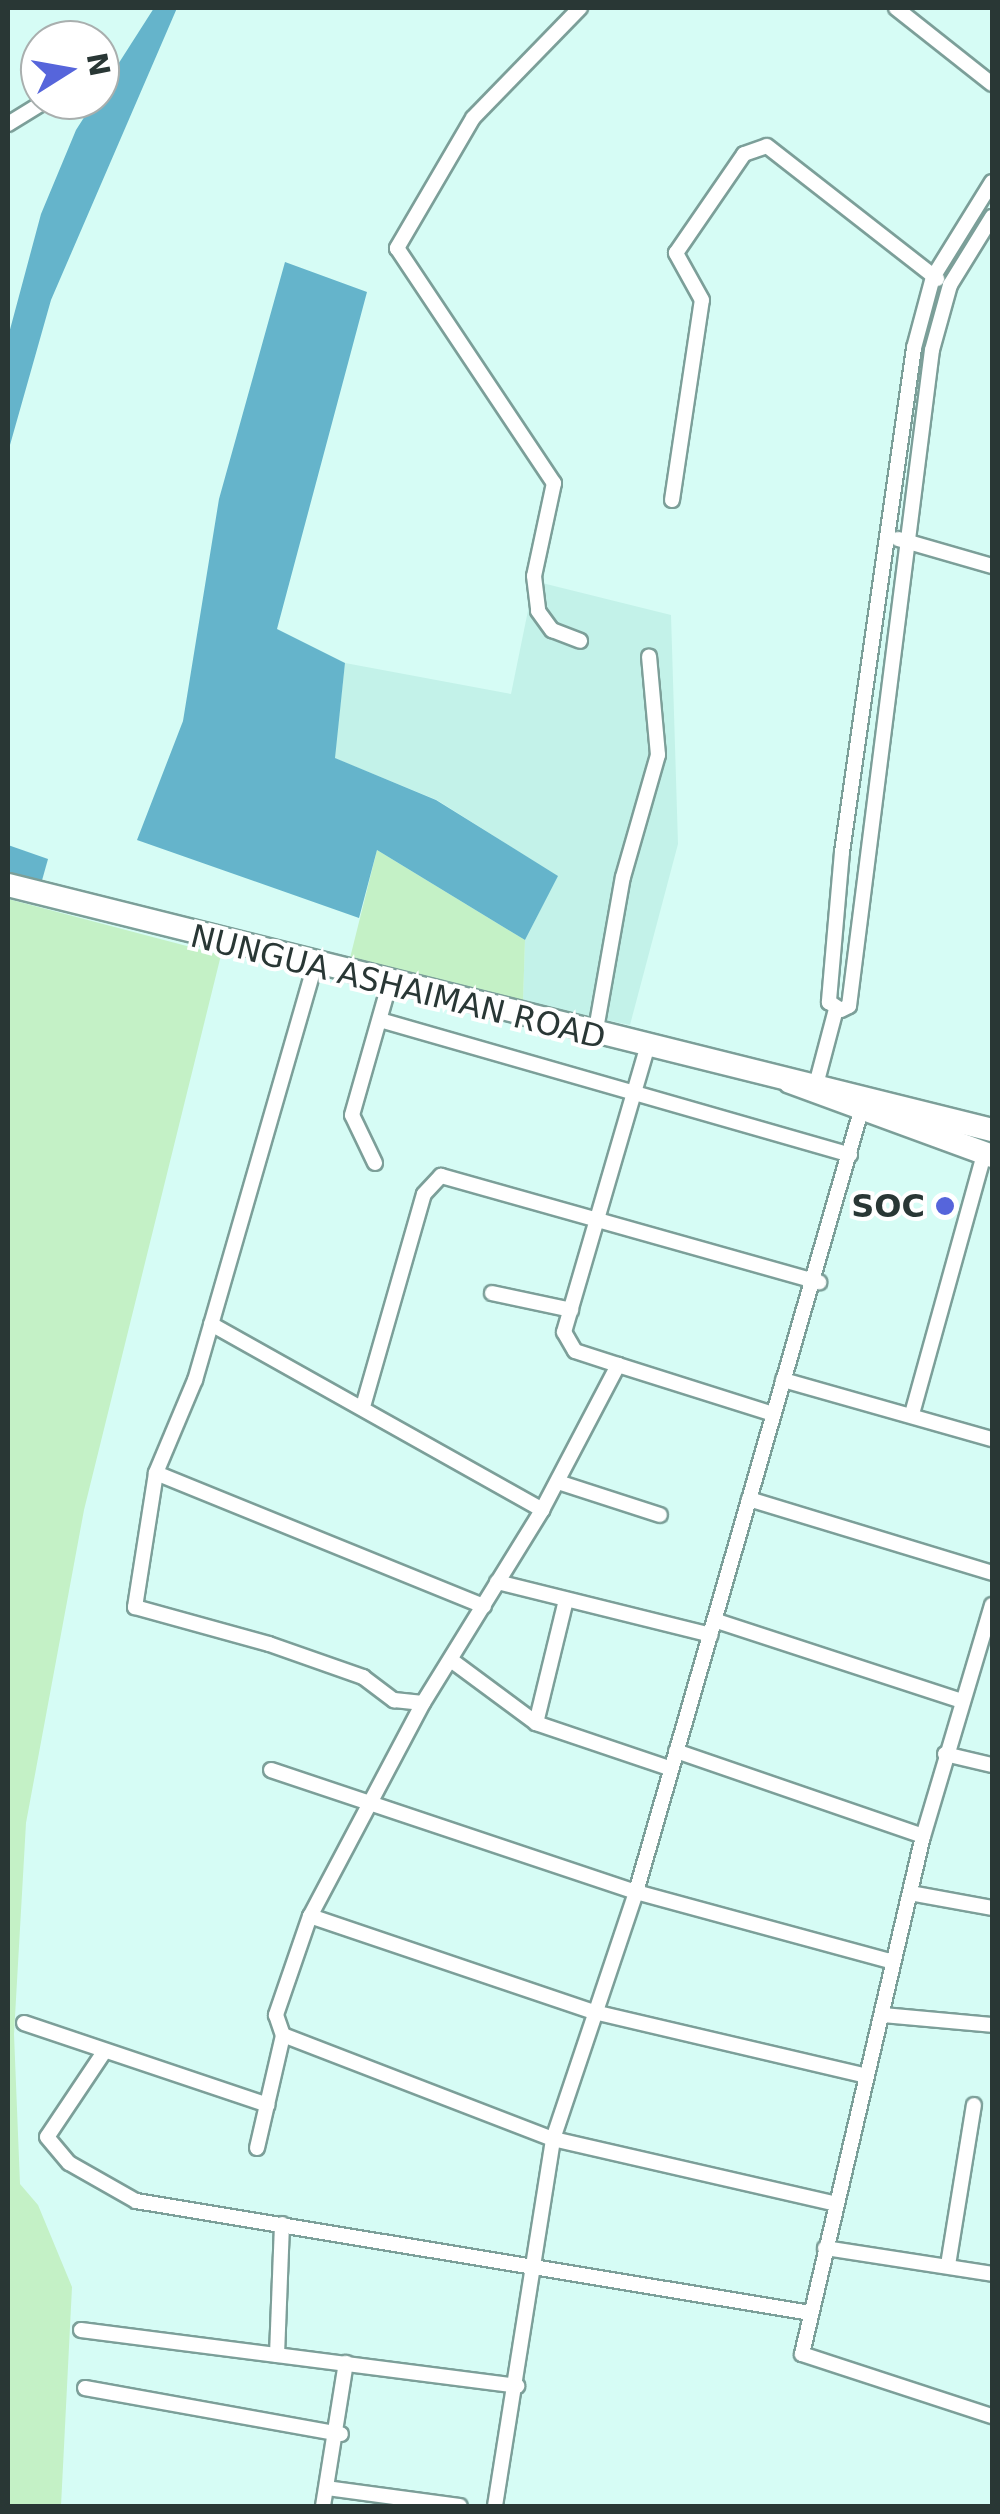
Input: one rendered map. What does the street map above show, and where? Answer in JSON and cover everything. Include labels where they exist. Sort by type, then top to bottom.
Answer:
[{"type":"main road","name":"NUNGUA ASHAIMAN ROAD","points":[[8,886],[314,968],[390,982],[790,1082],[863,1104],[992,1130]]},
{"type":"main road","name":"NUNGUA ASHAIMAN ROAD","points":[[790,1082],[818,1081],[863,1104],[988,1155]]},
{"type":"street","points":[[580,8],[474,118],[396,248],[554,483],[534,576],[538,611],[552,630],[580,641]]},
{"type":"street","points":[[896,8],[992,84]]},
{"type":"street","points":[[672,500],[702,300],[676,253],[744,154],[766,146],[933,276],[950,284]]},
{"type":"street","points":[[836,1009],[829,1002],[842,852],[887,537],[933,276],[992,182]]},
{"type":"street","points":[[836,1009],[849,1006],[862,854],[905,540],[950,284],[992,217]]},
{"type":"street","points":[[887,537],[992,566]]},
{"type":"street","points":[[595,1036],[623,877],[658,754],[649,656]]},
{"type":"street","points":[[842,852],[862,854]]},
{"type":"street","points":[[314,968],[212,1324],[156,1473],[135,1608],[269,1644],[363,1678],[394,1700],[423,1703]]},
{"type":"street","points":[[376,1163],[352,1115],[390,982]]},
{"type":"street","points":[[818,1081],[836,1009]]},
{"type":"street","points":[[380,1020],[850,1155]]},
{"type":"street","points":[[647,1048],[571,1310],[565,1345],[770,1413]]},
{"type":"street","points":[[495,2506],[552,2139],[636,1892],[669,1768],[714,1628],[770,1413],[818,1282],[863,1104]]},
{"type":"street","points":[[912,1414],[988,1155]]},
{"type":"street","points":[[364,1403],[424,1194],[442,1176],[818,1282]]},
{"type":"street","points":[[492,1292],[571,1310]]},
{"type":"street","points":[[212,1324],[364,1403],[542,1510]]},
{"type":"street","points":[[257,2148],[283,2036],[276,2015],[310,1916],[366,1802],[542,1510],[618,1365]]},
{"type":"street","points":[[783,1380],[992,1439]]},
{"type":"street","points":[[156,1473],[484,1606]]},
{"type":"street","points":[[558,1482],[660,1515]]},
{"type":"street","points":[[748,1499],[992,1574]]},
{"type":"street","points":[[497,1582],[566,1600],[714,1628],[959,1700]]},
{"type":"street","points":[[536,1724],[566,1600]]},
{"type":"street","points":[[991,1613],[959,1700],[923,1836],[883,2015],[833,2203],[810,2312],[804,2362],[992,2416]]},
{"type":"street","points":[[451,1660],[536,1724],[669,1768]]},
{"type":"street","points":[[676,1751],[923,1836]]},
{"type":"street","points":[[944,1754],[992,1765]]},
{"type":"street","points":[[271,1770],[636,1892],[893,1962]]},
{"type":"street","points":[[910,1893],[992,1908]]},
{"type":"street","points":[[310,1916],[594,2012],[867,2076]]},
{"type":"street","points":[[883,2015],[992,2025]]},
{"type":"street","points":[[24,2023],[268,2105]]},
{"type":"street","points":[[283,2036],[552,2139],[833,2203]]},
{"type":"street","points":[[104,2052],[49,2128],[53,2151],[136,2201],[531,2270],[810,2312]]},
{"type":"street","points":[[948,2265],[974,2105]]},
{"type":"street","points":[[278,2355],[282,2224]]},
{"type":"street","points":[[824,2248],[992,2274]]},
{"type":"street","points":[[81,2330],[516,2386]]},
{"type":"street","points":[[323,2506],[341,2434],[346,2363]]},
{"type":"street","points":[[86,2388],[341,2434]]},
{"type":"street","points":[[327,2488],[460,2506]]},
{"type":"shaded area","points":[[534,581],[671,615],[678,844],[630,1025],[523,1002],[525,940],[557,876],[437,800],[334,758],[345,663],[511,694]]},
{"type":"shaded area","points":[[377,850],[525,940],[523,1002],[349,962]]},
{"type":"shaded area","points":[[8,899],[221,955],[84,1510],[26,1823],[14,2034],[20,2184],[38,2205],[72,2287],[61,2506],[8,2506]]},
{"type":"water","points":[[154,8],[177,8],[51,300],[8,452],[8,337],[41,214],[82,120],[120,120],[120,61]]},
{"type":"water","points":[[285,262],[367,292],[277,629],[345,663],[335,758],[436,800],[558,876],[525,940],[377,850],[359,918],[137,840],[183,721],[219,499]]},
{"type":"water","points":[[8,845],[48,859],[41,884],[8,874]]},
{"type":"place","name":"SOC","points":[[945,1206]]}]
